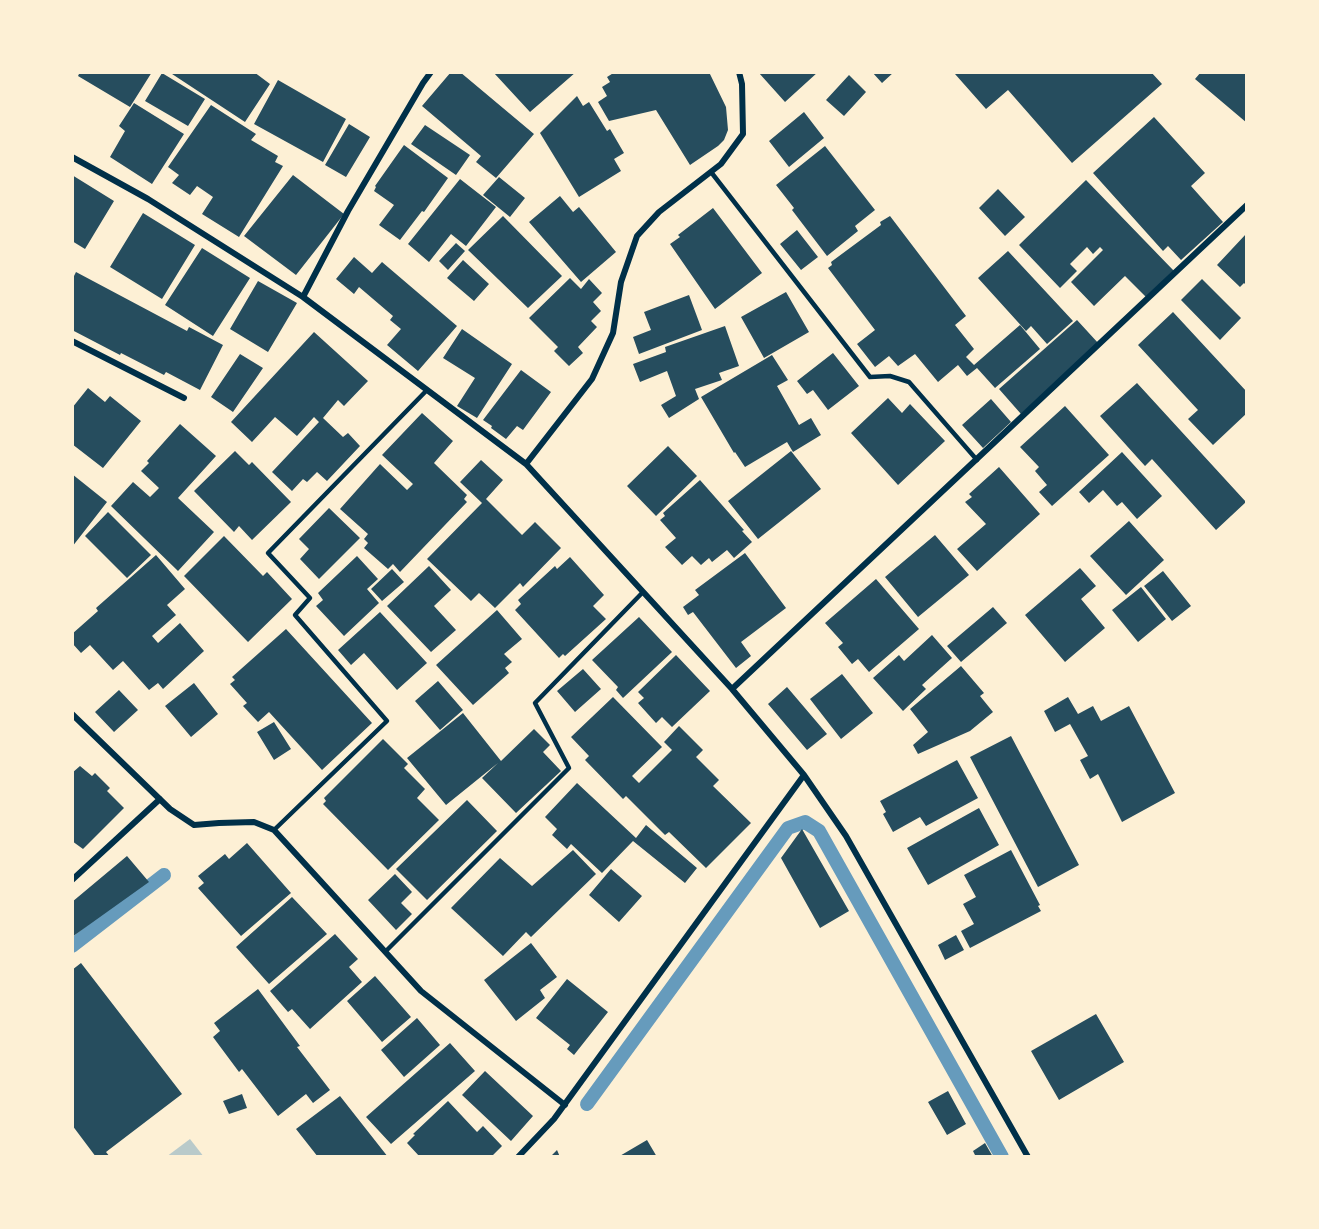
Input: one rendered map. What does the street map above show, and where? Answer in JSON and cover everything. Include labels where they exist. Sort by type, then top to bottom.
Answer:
[{"type":"street","points":[[303,297],[348,211],[431,72]]},
{"type":"street","points":[[526,464],[592,379],[614,333],[621,282],[637,236],[659,212],[722,164],[743,134],[742,84],[739,72]]},
{"type":"street","points":[[72,158],[148,199],[303,297],[526,464],[732,688],[804,775],[846,836],[1028,1157]]},
{"type":"street","points":[[732,688],[1247,205]]},
{"type":"street","points":[[72,341],[184,398]]},
{"type":"street","points":[[72,714],[170,809],[194,825],[254,822],[274,830],[421,991],[565,1105]]},
{"type":"street","points":[[518,1157],[565,1105],[804,775]]},
{"type":"street","points":[[72,880],[160,799]]},
{"type":"street","points":[[72,869],[78,874]]},
{"type":"lane","points":[[711,172],[870,376],[890,376],[909,382],[977,460]]},
{"type":"lane","points":[[274,830],[387,721],[295,615],[309,598],[268,553],[427,390]]},
{"type":"lane","points":[[385,952],[569,768],[536,703],[643,592]]},
{"type":"shaded area","points":[[190,1139],[204,1157],[166,1157]]},
{"type":"building","points":[[80,72],[152,72],[130,107],[78,76]]},
{"type":"building","points":[[169,72],[254,72],[270,84],[245,122]]},
{"type":"building","points":[[451,72],[460,72],[534,134],[496,178],[476,162],[481,156],[422,106]]},
{"type":"building","points":[[576,72],[530,112],[494,73]]},
{"type":"building","points":[[615,72],[709,72],[726,107],[728,130],[724,140],[690,165],[656,110],[609,121],[598,102],[607,96],[602,87],[610,82],[607,77]]},
{"type":"building","points":[[818,72],[785,102],[759,73]]},
{"type":"building","points":[[872,72],[894,72],[882,83]]},
{"type":"building","points":[[957,72],[1151,72],[1162,84],[1072,163],[1008,90],[986,109],[955,74]]},
{"type":"building","points":[[1201,72],[1247,72],[1247,123],[1195,79]]},
{"type":"building","points":[[162,73],[205,99],[188,126],[145,101]]},
{"type":"building","points":[[849,75],[866,92],[844,116],[826,100]]},
{"type":"building","points":[[278,80],[346,119],[323,162],[254,124]]},
{"type":"building","points":[[577,96],[583,106],[589,102],[607,131],[610,129],[624,153],[614,159],[621,171],[579,197],[540,133]]},
{"type":"building","points":[[134,103],[184,134],[152,184],[110,157],[125,131],[119,126]]},
{"type":"building","points":[[211,105],[256,134],[251,140],[278,156],[275,162],[283,166],[239,237],[202,214],[213,197],[197,186],[190,195],[172,183],[179,175],[168,167]]},
{"type":"building","points":[[804,112],[824,138],[789,167],[769,141]]},
{"type":"building","points":[[1154,117],[1205,173],[1191,186],[1223,222],[1181,260],[1168,246],[1163,251],[1093,173]]},
{"type":"building","points":[[349,124],[370,137],[346,177],[325,165]]},
{"type":"building","points":[[425,125],[470,155],[456,175],[411,144]]},
{"type":"building","points":[[404,145],[448,178],[424,212],[422,211],[400,240],[379,225],[394,205],[374,191],[375,186]]},
{"type":"building","points":[[825,146],[875,210],[855,226],[858,231],[827,256],[776,185]]},
{"type":"building","points":[[72,175],[114,201],[85,249],[72,241]]},
{"type":"building","points":[[293,175],[344,214],[296,275],[244,236]]},
{"type":"building","points":[[499,177],[525,198],[510,217],[483,195]]},
{"type":"building","points":[[460,179],[496,207],[466,246],[451,234],[429,262],[408,244]]},
{"type":"building","points":[[1086,180],[1174,271],[1146,297],[1125,276],[1094,306],[1071,282],[1103,250],[1100,247],[1093,254],[1087,247],[1070,264],[1077,271],[1060,288],[1019,245]]},
{"type":"building","points":[[998,189],[1025,217],[1005,236],[979,208]]},
{"type":"building","points":[[560,196],[573,212],[579,207],[616,252],[581,282],[529,222]]},
{"type":"building","points":[[713,208],[762,273],[715,309],[670,244]]},
{"type":"building","points":[[143,213],[195,245],[162,299],[110,267]]},
{"type":"building","points":[[503,216],[562,276],[528,308],[468,250]]},
{"type":"building","points":[[890,216],[966,316],[955,325],[974,349],[966,357],[974,365],[1020,325],[1040,349],[995,388],[977,368],[967,376],[958,365],[938,382],[915,354],[898,366],[889,356],[875,367],[857,344],[875,330],[828,268],[832,265],[831,262]]},
{"type":"building","points":[[797,230],[818,257],[801,270],[780,244]]},
{"type":"building","points":[[1246,234],[1247,286],[1244,283],[1240,287],[1217,265]]},
{"type":"building","points":[[456,243],[465,251],[448,270],[439,261]]},
{"type":"building","points":[[202,248],[250,278],[213,336],[165,305]]},
{"type":"building","points":[[1008,251],[1073,321],[1047,344],[1031,326],[1026,331],[978,278]]},
{"type":"building","points":[[354,257],[372,273],[382,262],[457,326],[418,371],[387,345],[401,329],[390,320],[393,316],[359,287],[354,294],[336,279]]},
{"type":"building","points":[[463,260],[489,284],[474,301],[447,278]]},
{"type":"building","points":[[76,272],[187,331],[189,327],[223,345],[200,390],[166,372],[164,375],[121,353],[120,355],[72,330],[72,280]]},
{"type":"building","points":[[570,278],[581,289],[589,279],[602,293],[593,302],[601,311],[591,321],[597,327],[578,347],[583,353],[569,366],[554,351],[558,347],[529,318]]},
{"type":"building","points":[[1202,279],[1241,318],[1220,340],[1181,300]]},
{"type":"building","points":[[258,281],[297,303],[268,352],[230,329]]},
{"type":"building","points":[[786,292],[809,332],[764,358],[741,317]]},
{"type":"building","points":[[689,295],[702,330],[639,354],[633,337],[651,330],[644,312]]},
{"type":"building","points":[[1173,312],[1247,392],[1247,413],[1213,445],[1188,419],[1198,410],[1138,345]]},
{"type":"building","points":[[1077,320],[1099,344],[1021,414],[999,389]]},
{"type":"building","points":[[725,326],[739,366],[719,373],[722,380],[695,389],[699,399],[669,418],[661,405],[676,396],[667,371],[640,382],[633,364],[666,352],[665,347]]},
{"type":"building","points":[[462,329],[512,364],[477,418],[457,406],[475,378],[443,358]]},
{"type":"building","points":[[314,332],[368,381],[344,406],[338,400],[323,418],[343,437],[348,433],[360,446],[327,481],[317,472],[307,482],[303,479],[292,491],[272,472],[319,422],[314,417],[297,436],[275,417],[252,442],[231,422]]},
{"type":"building","points":[[833,353],[859,386],[828,410],[813,390],[807,394],[797,381]]},
{"type":"building","points":[[240,354],[263,368],[233,412],[211,397]]},
{"type":"building","points":[[772,355],[788,380],[777,386],[799,425],[811,418],[821,435],[793,452],[787,442],[745,467],[734,453],[701,397]]},
{"type":"building","points":[[521,370],[551,392],[523,430],[517,426],[506,439],[483,420]]},
{"type":"building","points":[[1137,383],[1246,502],[1216,530],[1152,459],[1145,466],[1100,416]]},
{"type":"building","points":[[88,388],[105,402],[110,396],[141,421],[103,468],[72,444],[72,408]]},
{"type":"building","points":[[888,398],[902,413],[910,404],[945,441],[898,485],[851,433]]},
{"type":"building","points":[[991,399],[1011,422],[983,448],[962,425]]},
{"type":"building","points":[[1065,406],[1109,455],[1052,506],[1039,492],[1047,485],[1035,471],[1039,467],[1020,447]]},
{"type":"building","points":[[422,413],[453,441],[434,463],[467,495],[464,499],[467,502],[400,572],[393,564],[388,569],[364,548],[368,543],[364,539],[368,534],[340,509],[380,464],[407,490],[413,484],[382,455]]},
{"type":"building","points":[[180,424],[216,456],[178,498],[214,532],[178,571],[111,506],[133,482],[150,497],[159,488],[141,471]]},
{"type":"building","points":[[668,446],[697,476],[656,516],[627,486]]},
{"type":"building","points":[[235,451],[249,465],[252,462],[291,502],[252,540],[239,526],[234,532],[194,491]]},
{"type":"building","points":[[791,451],[821,489],[758,539],[728,501]]},
{"type":"building","points":[[1122,452],[1162,496],[1137,519],[1122,502],[1117,506],[1103,490],[1089,503],[1079,492]]},
{"type":"building","points":[[481,460],[503,480],[486,499],[522,535],[535,522],[561,548],[523,587],[520,583],[495,608],[479,593],[471,601],[427,559],[482,503],[460,482]]},
{"type":"building","points":[[999,467],[1040,514],[977,571],[957,549],[986,524],[965,502],[972,497],[969,494]]},
{"type":"building","points":[[72,474],[107,502],[72,547]]},
{"type":"building","points":[[700,480],[752,542],[734,558],[727,550],[712,562],[709,558],[701,565],[692,556],[682,565],[665,547],[676,538],[660,520],[665,516],[663,513]]},
{"type":"building","points":[[329,508],[360,538],[319,579],[300,559],[309,549],[299,539]]},
{"type":"building","points":[[108,512],[151,555],[127,578],[85,536]]},
{"type":"building","points":[[1129,521],[1164,560],[1126,595],[1090,556]]},
{"type":"building","points":[[935,535],[969,575],[918,617],[885,577]]},
{"type":"building","points":[[224,536],[263,576],[267,572],[292,599],[248,642],[184,576]]},
{"type":"building","points":[[745,553],[786,608],[741,642],[751,656],[736,668],[693,612],[688,615],[683,607],[699,595],[695,590]]},
{"type":"building","points":[[156,555],[185,589],[167,605],[176,615],[152,636],[158,643],[180,623],[204,651],[163,689],[158,683],[149,690],[123,661],[113,670],[90,645],[81,653],[72,643],[72,634],[98,611],[96,608]]},
{"type":"building","points":[[357,556],[378,579],[367,589],[379,603],[344,636],[316,606],[323,600],[318,593]]},
{"type":"building","points":[[570,557],[604,595],[593,606],[606,619],[565,656],[563,654],[559,658],[515,610],[521,604],[518,600],[555,566],[557,569]]},
{"type":"building","points":[[429,566],[451,590],[434,606],[456,630],[431,652],[387,606]]},
{"type":"building","points":[[1080,568],[1096,586],[1081,599],[1105,628],[1065,662],[1025,615]]},
{"type":"building","points":[[392,569],[404,582],[382,601],[371,589]]},
{"type":"building","points":[[1163,571],[1191,606],[1172,621],[1144,586]]},
{"type":"building","points":[[876,579],[919,629],[869,672],[858,659],[852,664],[838,647],[843,643],[825,623]]},
{"type":"building","points":[[1141,587],[1166,619],[1138,642],[1112,610]]},
{"type":"building","points":[[993,607],[1007,623],[961,662],[947,646]]},
{"type":"building","points":[[497,610],[522,639],[504,654],[512,662],[505,668],[509,673],[473,705],[436,665]]},
{"type":"building","points":[[380,612],[427,663],[397,690],[364,653],[351,665],[338,650]]},
{"type":"building","points":[[639,617],[672,652],[623,698],[616,690],[618,687],[592,660]]},
{"type":"building","points":[[286,629],[372,723],[322,770],[269,712],[258,722],[243,706],[247,703],[230,684],[235,680],[232,677]]},
{"type":"building","points":[[932,635],[952,658],[922,685],[926,689],[903,711],[873,678],[899,655],[904,661]]},
{"type":"building","points":[[676,655],[710,691],[672,727],[662,717],[656,723],[638,703],[644,698],[638,692]]},
{"type":"building","points":[[961,666],[984,693],[980,696],[993,712],[970,731],[918,754],[913,745],[928,732],[910,709]]},
{"type":"building","points":[[583,669],[601,689],[575,712],[557,691]]},
{"type":"building","points":[[842,674],[873,713],[841,739],[810,699]]},
{"type":"building","points":[[438,681],[463,710],[440,730],[415,701]]},
{"type":"building","points":[[194,683],[218,714],[191,737],[165,706]]},
{"type":"building","points":[[787,687],[827,734],[807,750],[768,704]]},
{"type":"building","points":[[119,690],[138,710],[114,732],[95,712]]},
{"type":"building","points":[[613,697],[662,747],[632,776],[639,783],[672,750],[664,742],[679,726],[703,750],[696,757],[719,780],[713,786],[751,823],[706,868],[669,832],[665,835],[626,796],[623,799],[585,760],[589,756],[571,737]]},
{"type":"building","points":[[1068,697],[1078,714],[1093,706],[1101,721],[1129,706],[1175,793],[1122,822],[1098,774],[1090,779],[1080,760],[1088,756],[1070,724],[1055,732],[1044,711]]},
{"type":"building","points":[[463,713],[501,761],[534,729],[550,745],[543,752],[561,771],[516,813],[482,778],[498,763],[446,805],[407,758]]},
{"type":"building","points":[[274,722],[291,749],[274,760],[257,732]]},
{"type":"building","points":[[1011,736],[1079,865],[1038,887],[970,757]]},
{"type":"building","points":[[383,739],[408,764],[404,768],[425,789],[417,798],[439,820],[388,870],[323,804],[326,801],[324,798]]},
{"type":"building","points":[[957,760],[978,798],[926,826],[920,817],[893,832],[883,814],[886,812],[880,801]]},
{"type":"building","points":[[80,766],[92,776],[95,773],[110,788],[107,791],[124,808],[83,849],[72,841],[72,773]]},
{"type":"building","points":[[577,783],[636,838],[646,825],[697,868],[685,883],[633,841],[602,873],[571,844],[567,849],[552,835],[557,829],[545,817]]},
{"type":"building","points":[[467,800],[497,831],[427,900],[396,869]]},
{"type":"building","points":[[979,808],[999,845],[928,885],[907,848]]},
{"type":"building","points":[[802,829],[849,911],[820,928],[781,858]]},
{"type":"building","points":[[247,843],[291,893],[241,936],[198,888],[204,883],[198,876],[225,854],[229,859]]},
{"type":"building","points":[[573,850],[596,874],[531,937],[526,932],[503,956],[451,908],[500,858],[532,886]]},
{"type":"building","points":[[1011,850],[1041,911],[970,948],[961,931],[974,924],[963,904],[976,897],[964,875]]},
{"type":"building","points":[[127,856],[149,882],[72,937],[72,902]]},
{"type":"building","points":[[611,869],[642,896],[619,922],[589,895]]},
{"type":"building","points":[[395,874],[412,892],[401,903],[412,914],[396,930],[368,900]]},
{"type":"building","points":[[292,897],[327,934],[269,984],[236,947]]},
{"type":"building","points":[[335,934],[358,959],[349,967],[362,982],[310,1029],[292,1009],[288,1012],[270,991]]},
{"type":"building","points":[[956,935],[964,950],[945,960],[938,945]]},
{"type":"building","points":[[531,943],[557,977],[540,990],[545,998],[516,1021],[484,980]]},
{"type":"building","points":[[81,963],[182,1094],[106,1152],[110,1157],[96,1157],[72,1125],[72,970]]},
{"type":"building","points":[[375,976],[411,1017],[382,1042],[347,1001]]},
{"type":"building","points":[[567,979],[608,1012],[574,1055],[567,1049],[570,1045],[536,1018]]},
{"type":"building","points":[[258,989],[300,1046],[297,1047],[330,1090],[313,1103],[306,1094],[278,1116],[242,1069],[239,1072],[213,1037],[220,1031],[214,1023]]},
{"type":"building","points":[[1096,1014],[1124,1062],[1059,1100],[1031,1051]]},
{"type":"building","points":[[417,1018],[440,1045],[404,1077],[381,1050]]},
{"type":"building","points":[[450,1043],[475,1071],[391,1144],[366,1117]]},
{"type":"building","points":[[485,1071],[533,1116],[511,1141],[462,1095]]},
{"type":"building","points":[[948,1091],[966,1124],[947,1135],[928,1102]]},
{"type":"building","points":[[242,1094],[247,1108],[229,1114],[223,1101]]},
{"type":"building","points":[[340,1096],[388,1157],[318,1157],[296,1129]]},
{"type":"building","points":[[448,1101],[477,1132],[483,1126],[502,1146],[491,1157],[420,1157],[407,1143],[415,1135],[413,1134]]},
{"type":"building","points":[[647,1140],[657,1157],[618,1157]]},
{"type":"building","points":[[985,1143],[993,1157],[976,1157],[973,1151]]},
{"type":"building","points":[[557,1150],[560,1157],[550,1157]]},
{"type":"waterway","points":[[587,1104],[788,828],[805,822],[819,831],[1002,1157]]},
{"type":"waterway","points":[[72,946],[164,875]]}]
